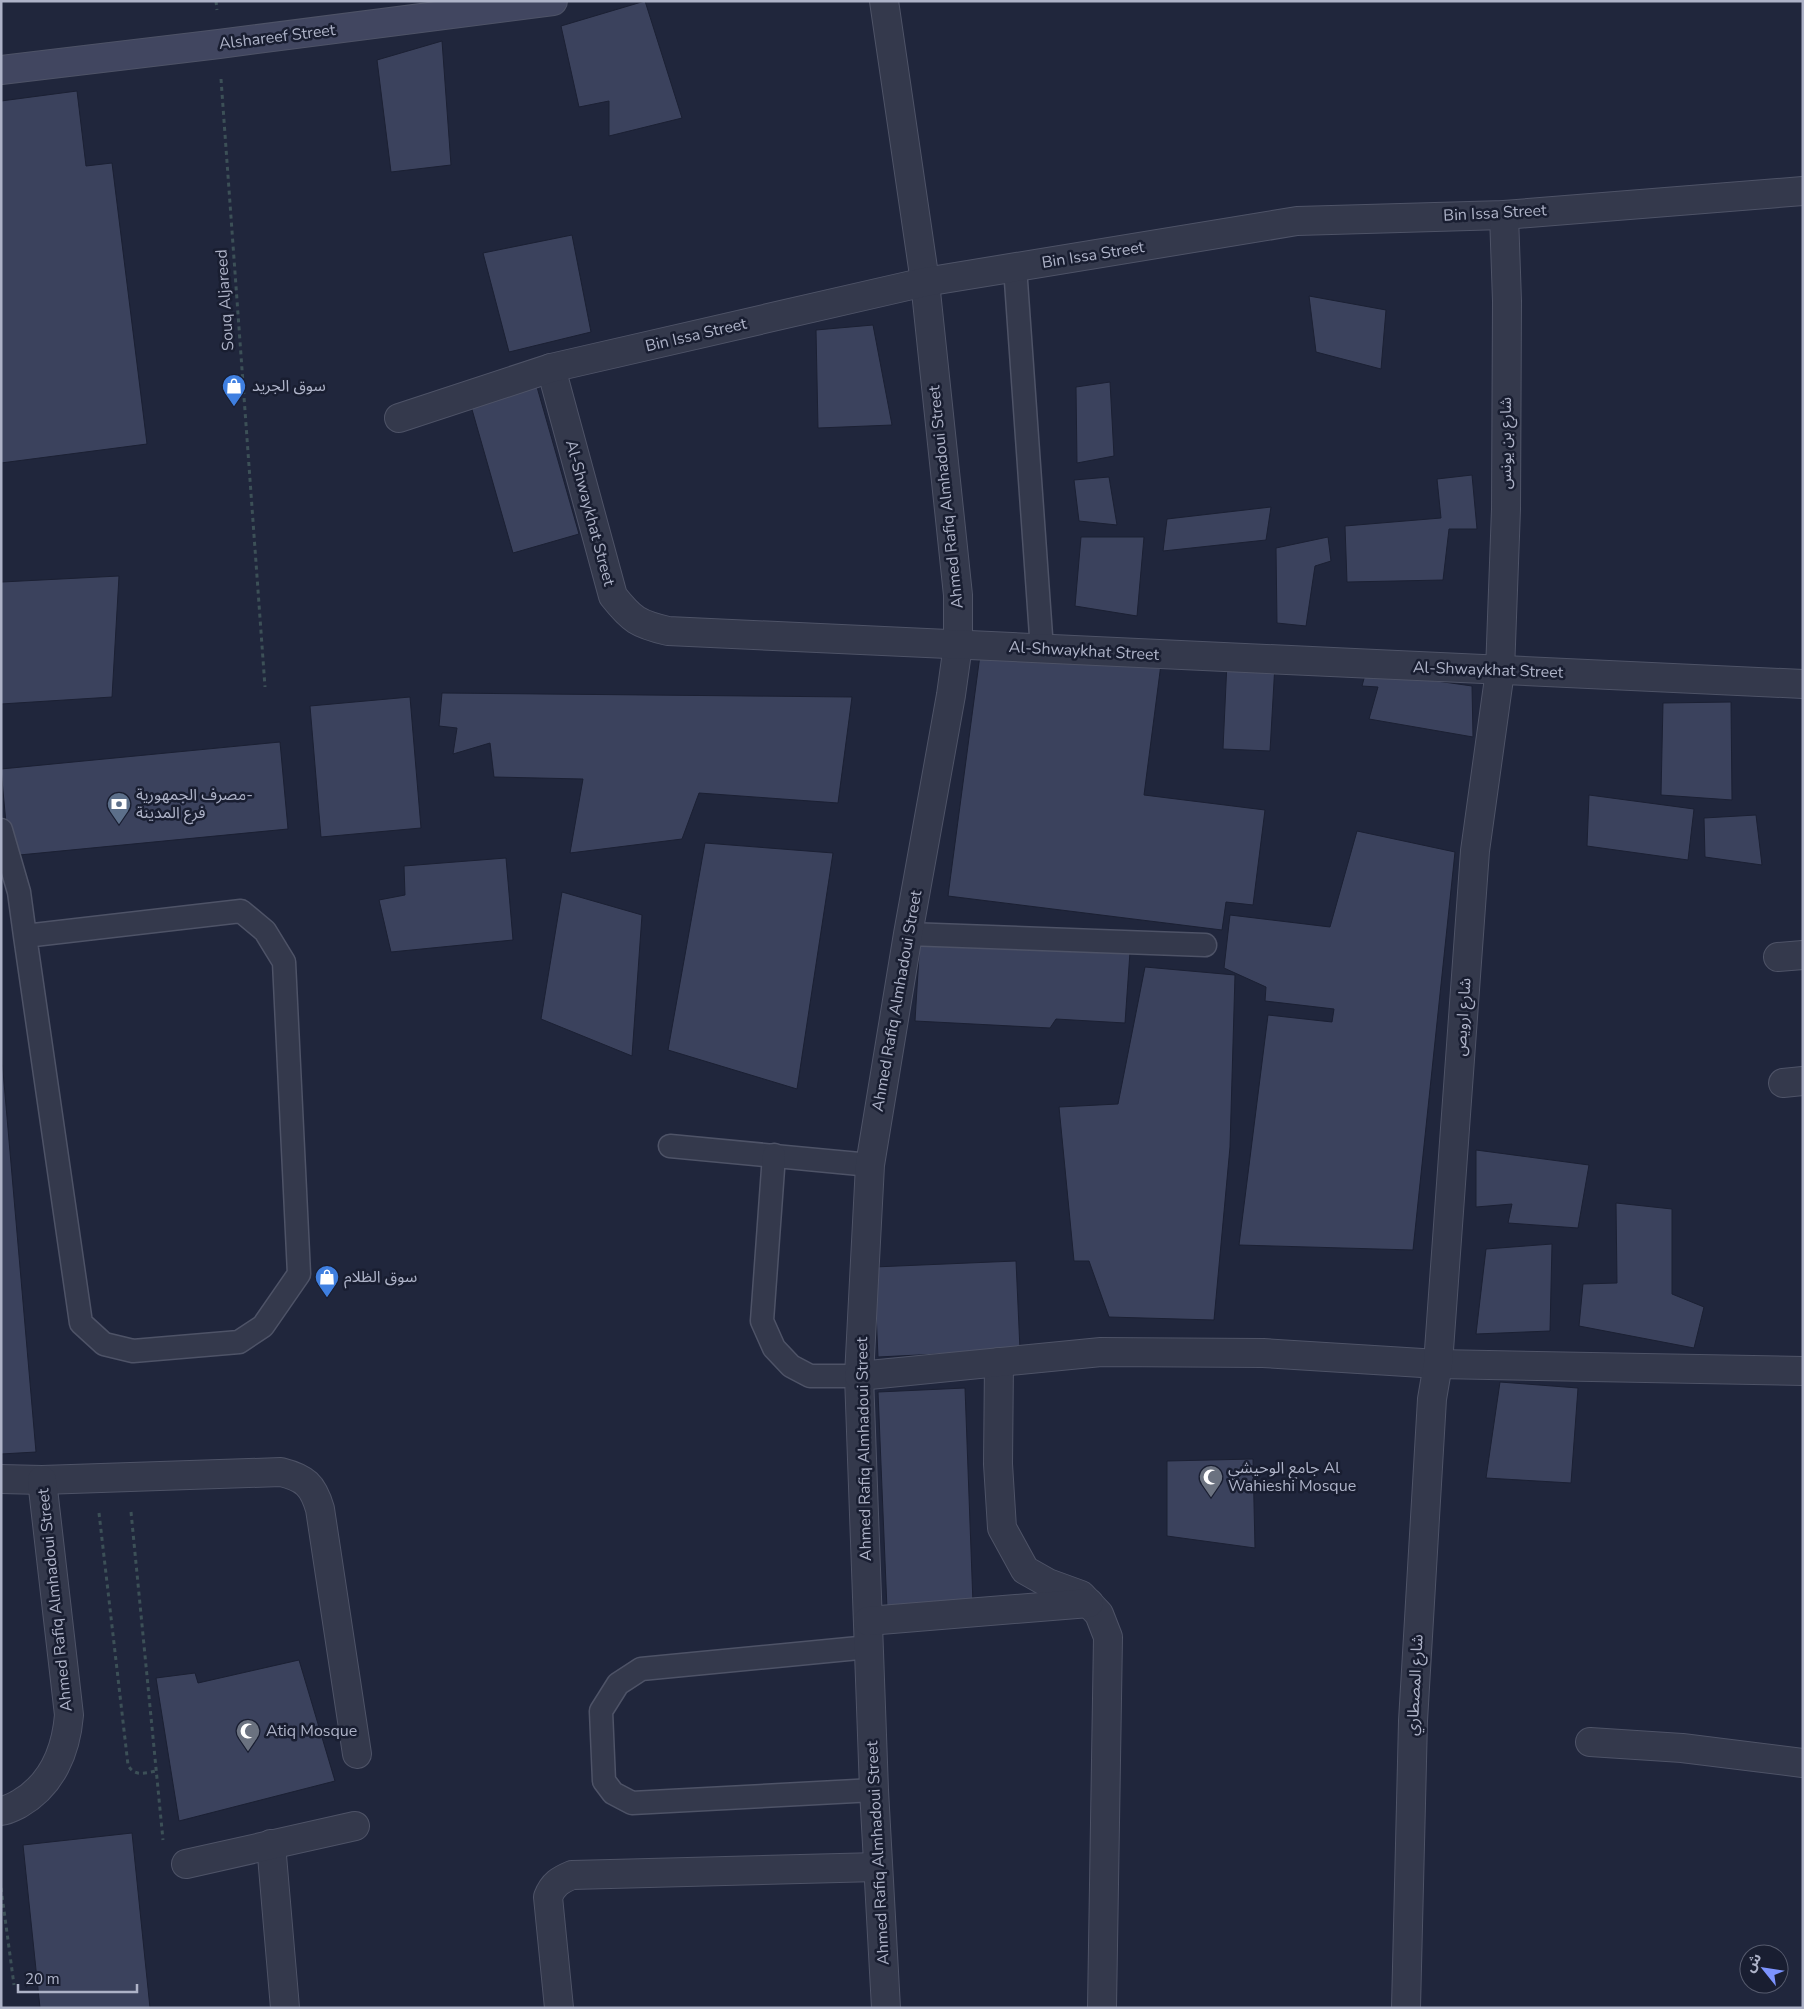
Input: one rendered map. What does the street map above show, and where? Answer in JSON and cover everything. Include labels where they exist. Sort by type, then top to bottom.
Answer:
[{"type":"street","name":"Alshareef Street","points":[[1,70],[553,1]]},
{"type":"street","name":"Ahmed Rafiq Almhadoui Street","points":[[884,1],[924,282],[958,595],[958,645],[951,695],[908,934],[870,1165],[859,1376],[874,1790],[886,2008]]},
{"type":"street","name":"Bin Issa Street","points":[[399,418],[551,368],[924,282],[1297,221],[1504,215],[1803,191]]},
{"type":"street","name":"شارع بن يونس","points":[[1500,671],[1506,499],[1507,301],[1504,215]]},
{"type":"street","name":"Al-Shwaykhat Street","points":[[551,368],[613,596],[629,616],[645,625],[668,631],[1042,650],[1803,684]]},
{"type":"street","name":"شارع ارويص","points":[[1438,1364],[1475,851],[1500,671]]},
{"type":"street","points":[[859,1376],[1100,1352],[1263,1353],[1438,1364],[1803,1371]]},
{"type":"street","points":[[998,1362],[998,1464],[1002,1528],[1026,1570],[1048,1583],[1081,1595],[1099,1614],[1108,1637],[1102,2008]]},
{"type":"street","name":"شارع المصطاري","points":[[1406,2008],[1413,1721],[1432,1399],[1438,1364]]},
{"type":"street","points":[[1,1479],[42,1480],[281,1472],[295,1475],[308,1483],[316,1495],[320,1509],[357,1754]]},
{"type":"street","name":"Ahmed Rafiq Almhadoui Street","points":[[1,1811],[7,1810],[26,1800],[42,1785],[56,1767],[68,1733],[69,1715],[42,1480]]},
{"type":"street","points":[[868,1634],[1089,1603]]},
{"type":"street","points":[[1590,1742],[1682,1748],[1803,1763]]},
{"type":"street","points":[[186,1864],[354,1826]]},
{"type":"street","points":[[272,1844],[285,2008]]},
{"type":"street","points":[[559,2008],[548,1897],[558,1880],[572,1875],[878,1867]]},
{"type":"lane","points":[[1015,267],[1042,650]]},
{"type":"lane","points":[[1,830],[19,892],[81,1323],[104,1344],[133,1351],[239,1342],[263,1326],[299,1274],[284,962],[265,931],[241,911],[26,936]]},
{"type":"lane","points":[[908,934],[1205,945]]},
{"type":"lane","points":[[670,1146],[870,1165]]},
{"type":"lane","points":[[774,1155],[762,1321],[774,1348],[790,1366],[810,1376],[859,1376]]},
{"type":"lane","points":[[868,1634],[641,1669],[618,1684],[601,1711],[604,1781],[612,1793],[632,1803],[874,1790]]},
{"type":"path","name":"Souq Aljareed","points":[[216,1],[265,687]]},
{"type":"path","points":[[128,1477],[164,1844]]},
{"type":"path","points":[[95,1478],[128,1765],[130,1770],[138,1774],[156,1771]]},
{"type":"path","points":[[1,1888],[14,1985]]},
{"type":"building","points":[[645,1],[682,118],[609,136],[609,101],[579,107],[561,26]]},
{"type":"building","points":[[442,41],[451,165],[391,172],[377,60]]},
{"type":"building","points":[[77,91],[86,166],[112,163],[147,444],[1,463],[1,101]]},
{"type":"building","points":[[572,235],[591,332],[509,352],[483,253]]},
{"type":"building","points":[[1309,296],[1386,310],[1381,369],[1316,352]]},
{"type":"building","points":[[873,325],[892,425],[818,428],[816,330]]},
{"type":"building","points":[[1110,382],[1114,456],[1077,463],[1076,387]]},
{"type":"building","points":[[537,387],[579,534],[513,553],[471,406]]},
{"type":"building","points":[[1472,475],[1477,529],[1449,529],[1443,580],[1347,582],[1345,526],[1441,518],[1437,479]]},
{"type":"building","points":[[1109,477],[1117,525],[1079,521],[1074,480]]},
{"type":"building","points":[[1271,507],[1266,540],[1163,551],[1167,519]]},
{"type":"building","points":[[1081,537],[1144,537],[1137,616],[1075,606]]},
{"type":"building","points":[[1328,537],[1331,561],[1315,566],[1306,626],[1277,623],[1276,548]]},
{"type":"building","points":[[119,576],[112,697],[1,704],[1,578],[2,582]]},
{"type":"building","points":[[980,655],[1161,664],[1144,795],[1265,810],[1253,905],[1226,902],[1222,930],[948,896]]},
{"type":"building","points":[[1227,662],[1275,664],[1270,751],[1223,749]]},
{"type":"building","points":[[1366,671],[1472,686],[1473,737],[1369,719],[1378,687],[1362,686]]},
{"type":"building","points":[[442,693],[852,697],[838,803],[699,793],[682,839],[570,853],[583,779],[494,777],[490,743],[453,754],[457,728],[439,726]]},
{"type":"building","points":[[410,697],[421,828],[321,837],[310,706]]},
{"type":"building","points":[[1731,702],[1732,800],[1661,795],[1663,703]]},
{"type":"building","points":[[280,742],[288,829],[9,856],[1,769]]},
{"type":"building","points":[[1589,795],[1694,809],[1688,860],[1587,846]]},
{"type":"building","points":[[1756,815],[1762,865],[1705,857],[1704,818]]},
{"type":"building","points":[[1357,831],[1455,852],[1413,1250],[1239,1245],[1268,1015],[1332,1022],[1334,1009],[1265,1001],[1266,987],[1224,968],[1230,915],[1330,927]]},
{"type":"building","points":[[705,843],[833,853],[797,1089],[668,1050]]},
{"type":"building","points":[[506,858],[513,940],[391,952],[379,900],[405,895],[404,866]]},
{"type":"building","points":[[562,892],[642,915],[632,1056],[541,1019]]},
{"type":"building","points":[[920,939],[1130,952],[1125,1023],[1056,1019],[1050,1028],[915,1021]]},
{"type":"building","points":[[1145,967],[1235,975],[1230,1147],[1214,1320],[1109,1317],[1089,1261],[1074,1261],[1059,1107],[1118,1104]]},
{"type":"building","points":[[1,1048],[36,1452],[1,1454]]},
{"type":"building","points":[[1476,1150],[1589,1165],[1578,1228],[1508,1223],[1512,1204],[1476,1207]]},
{"type":"building","points":[[1616,1203],[1672,1209],[1672,1294],[1704,1307],[1694,1348],[1579,1326],[1583,1284],[1617,1283]]},
{"type":"building","points":[[1552,1244],[1550,1331],[1476,1334],[1486,1249]]},
{"type":"building","points":[[1016,1261],[1020,1350],[878,1357],[874,1267]]},
{"type":"building","points":[[1500,1382],[1578,1388],[1571,1483],[1486,1478]]},
{"type":"building","points":[[965,1388],[973,1604],[887,1609],[878,1392]]},
{"type":"building","name":"جامع الوحيشي Al Wahieshi Mosque","points":[[1253,1459],[1255,1548],[1167,1536],[1167,1461]]},
{"type":"building","name":"Atiq Mosque","points":[[299,1660],[335,1781],[179,1821],[156,1678],[195,1673],[198,1683]]},
{"type":"building","points":[[132,1833],[150,2008],[40,2008],[23,1845]]},
{"type":"place","name":"سوق الجريد","points":[[234,407]]},
{"type":"place","name":"مصرف الجمهورية- فرع المدينة","points":[[119,825]]},
{"type":"place","name":"سوق الظلام","points":[[327,1298]]},
{"type":"place","name":"جامع الوحيشي Al Wahieshi Mosque","points":[[1211,1498]]},
{"type":"place","name":"Atiq Mosque","points":[[248,1752]]}]
